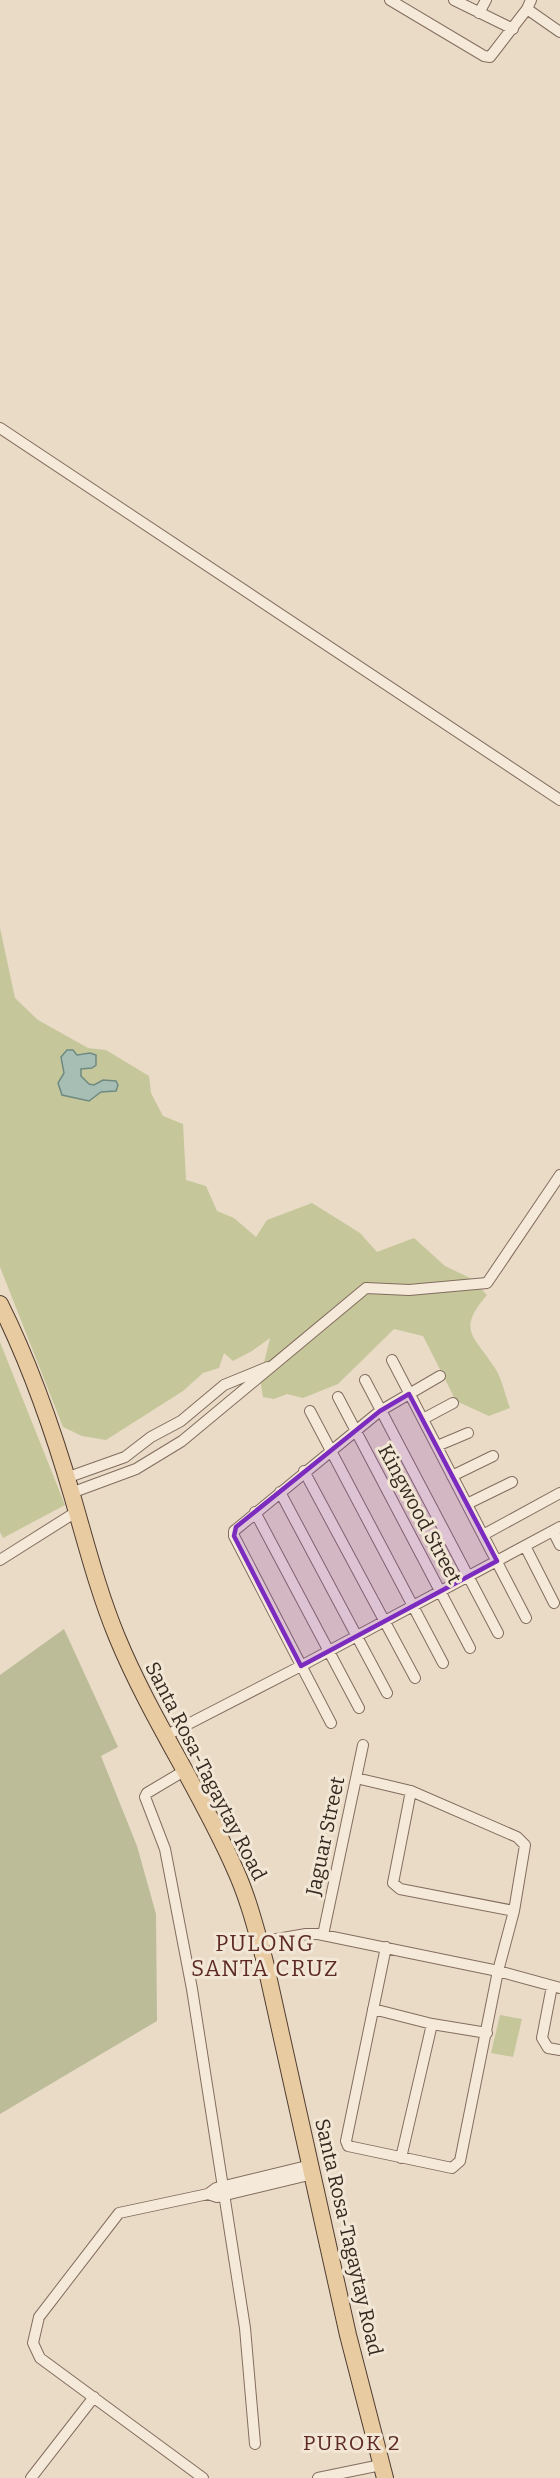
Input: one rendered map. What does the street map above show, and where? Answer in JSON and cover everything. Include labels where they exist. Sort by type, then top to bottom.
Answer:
[{"type":"main road","name":"Santa Rosa-Tagaytay Road","points":[[2,1311],[40,1400],[110,1621],[141,1692],[235,1868],[250,1909],[261,1946],[348,2335],[383,2472]]},
{"type":"street","points":[[390,0],[407,5],[484,56],[494,55],[529,5],[560,32]]},
{"type":"street","points":[[454,0],[513,28]]},
{"type":"street","points":[[479,13],[486,0]]},
{"type":"street","points":[[0,428],[560,800]]},
{"type":"street","points":[[69,1486],[136,1469],[182,1441],[279,1363],[366,1288],[409,1290],[487,1283],[560,1175]]},
{"type":"street","points":[[392,1360],[526,1618]]},
{"type":"street","points":[[69,1486],[125,1457],[151,1437],[181,1420],[224,1385],[279,1363]]},
{"type":"street","points":[[331,1723],[234,1536],[236,1527],[304,1471],[357,1432],[380,1411],[440,1376]]},
{"type":"street","points":[[365,1380],[498,1633]]},
{"type":"street","name":"Kingwood Street","points":[[338,1397],[470,1648]]},
{"type":"street","points":[[423,1419],[453,1403]]},
{"type":"street","points":[[310,1411],[442,1663]]},
{"type":"street","points":[[437,1446],[468,1433]]},
{"type":"street","points":[[453,1476],[493,1456]]},
{"type":"street","points":[[304,1471],[415,1678]]},
{"type":"street","points":[[467,1504],[512,1482]]},
{"type":"street","points":[[280,1492],[387,1693]]},
{"type":"street","points":[[483,1535],[560,1493]]},
{"type":"street","points":[[255,1512],[359,1708]]},
{"type":"street","points":[[0,1560],[28,1544],[37,1542],[77,1515]]},
{"type":"street","points":[[165,1736],[556,1529],[560,1545]]},
{"type":"street","points":[[525,1546],[554,1603]]},
{"type":"street","name":"Jaguar Street","points":[[318,1935],[363,1744]]},
{"type":"street","points":[[184,1771],[145,1797],[165,1849],[192,1989],[245,2328],[255,2444]]},
{"type":"street","points":[[356,1778],[411,1791],[517,1837],[525,1845],[514,1911],[498,1971],[487,2033],[458,2164],[452,2168],[348,2146],[346,2141],[386,1947]]},
{"type":"street","points":[[411,1791],[393,1883],[400,1889],[514,1911]]},
{"type":"street","points":[[261,1946],[318,1935],[498,1971],[556,1987],[542,2038],[548,2048],[560,2050]]},
{"type":"street","points":[[373,2009],[432,2024],[487,2033]]},
{"type":"street","points":[[401,2158],[432,2024]]},
{"type":"street","points":[[203,2478],[40,2358],[33,2343],[39,2317],[119,2213],[208,2194],[217,2197],[224,2191],[312,2170]]},
{"type":"street","points":[[31,2478],[94,2397]]},
{"type":"street","points":[[318,2478],[383,2472]]},
{"type":"highlighted area","points":[[409,1394],[497,1561],[301,1666],[234,1536],[236,1527],[380,1411]]},
{"type":"green space","points":[[0,928],[15,998],[38,1020],[88,1048],[106,1050],[149,1076],[151,1093],[163,1116],[183,1124],[186,1180],[206,1186],[217,1211],[234,1218],[256,1237],[267,1220],[312,1203],[360,1233],[377,1252],[414,1238],[445,1266],[472,1279],[487,1295],[472,1317],[470,1325],[472,1333],[497,1372],[510,1408],[489,1416],[456,1401],[423,1336],[394,1329],[338,1384],[303,1398],[287,1394],[274,1399],[263,1397],[260,1379],[270,1338],[233,1361],[224,1353],[219,1368],[203,1373],[183,1391],[106,1440],[82,1436],[63,1427],[0,1267]]},
{"type":"green space","points":[[0,1342],[65,1505],[3,1538],[0,1532]]},
{"type":"green space","points":[[64,1629],[118,1747],[101,1756],[137,1846],[156,1914],[157,2021],[0,2114],[0,1675]]},
{"type":"green space","points":[[500,2015],[522,2019],[513,2057],[491,2053]]},
{"type":"shaded area","points":[[67,1050],[73,1050],[77,1055],[90,1053],[96,1055],[96,1065],[92,1068],[81,1069],[81,1076],[89,1084],[94,1085],[103,1080],[116,1081],[118,1085],[116,1091],[101,1092],[89,1101],[62,1095],[58,1083],[64,1073],[61,1057]]},
{"type":"district","name":"PULONG SANTA CRUZ","points":[[265,1956]]},
{"type":"district","name":"PUROK 2","points":[[352,2443]]}]
